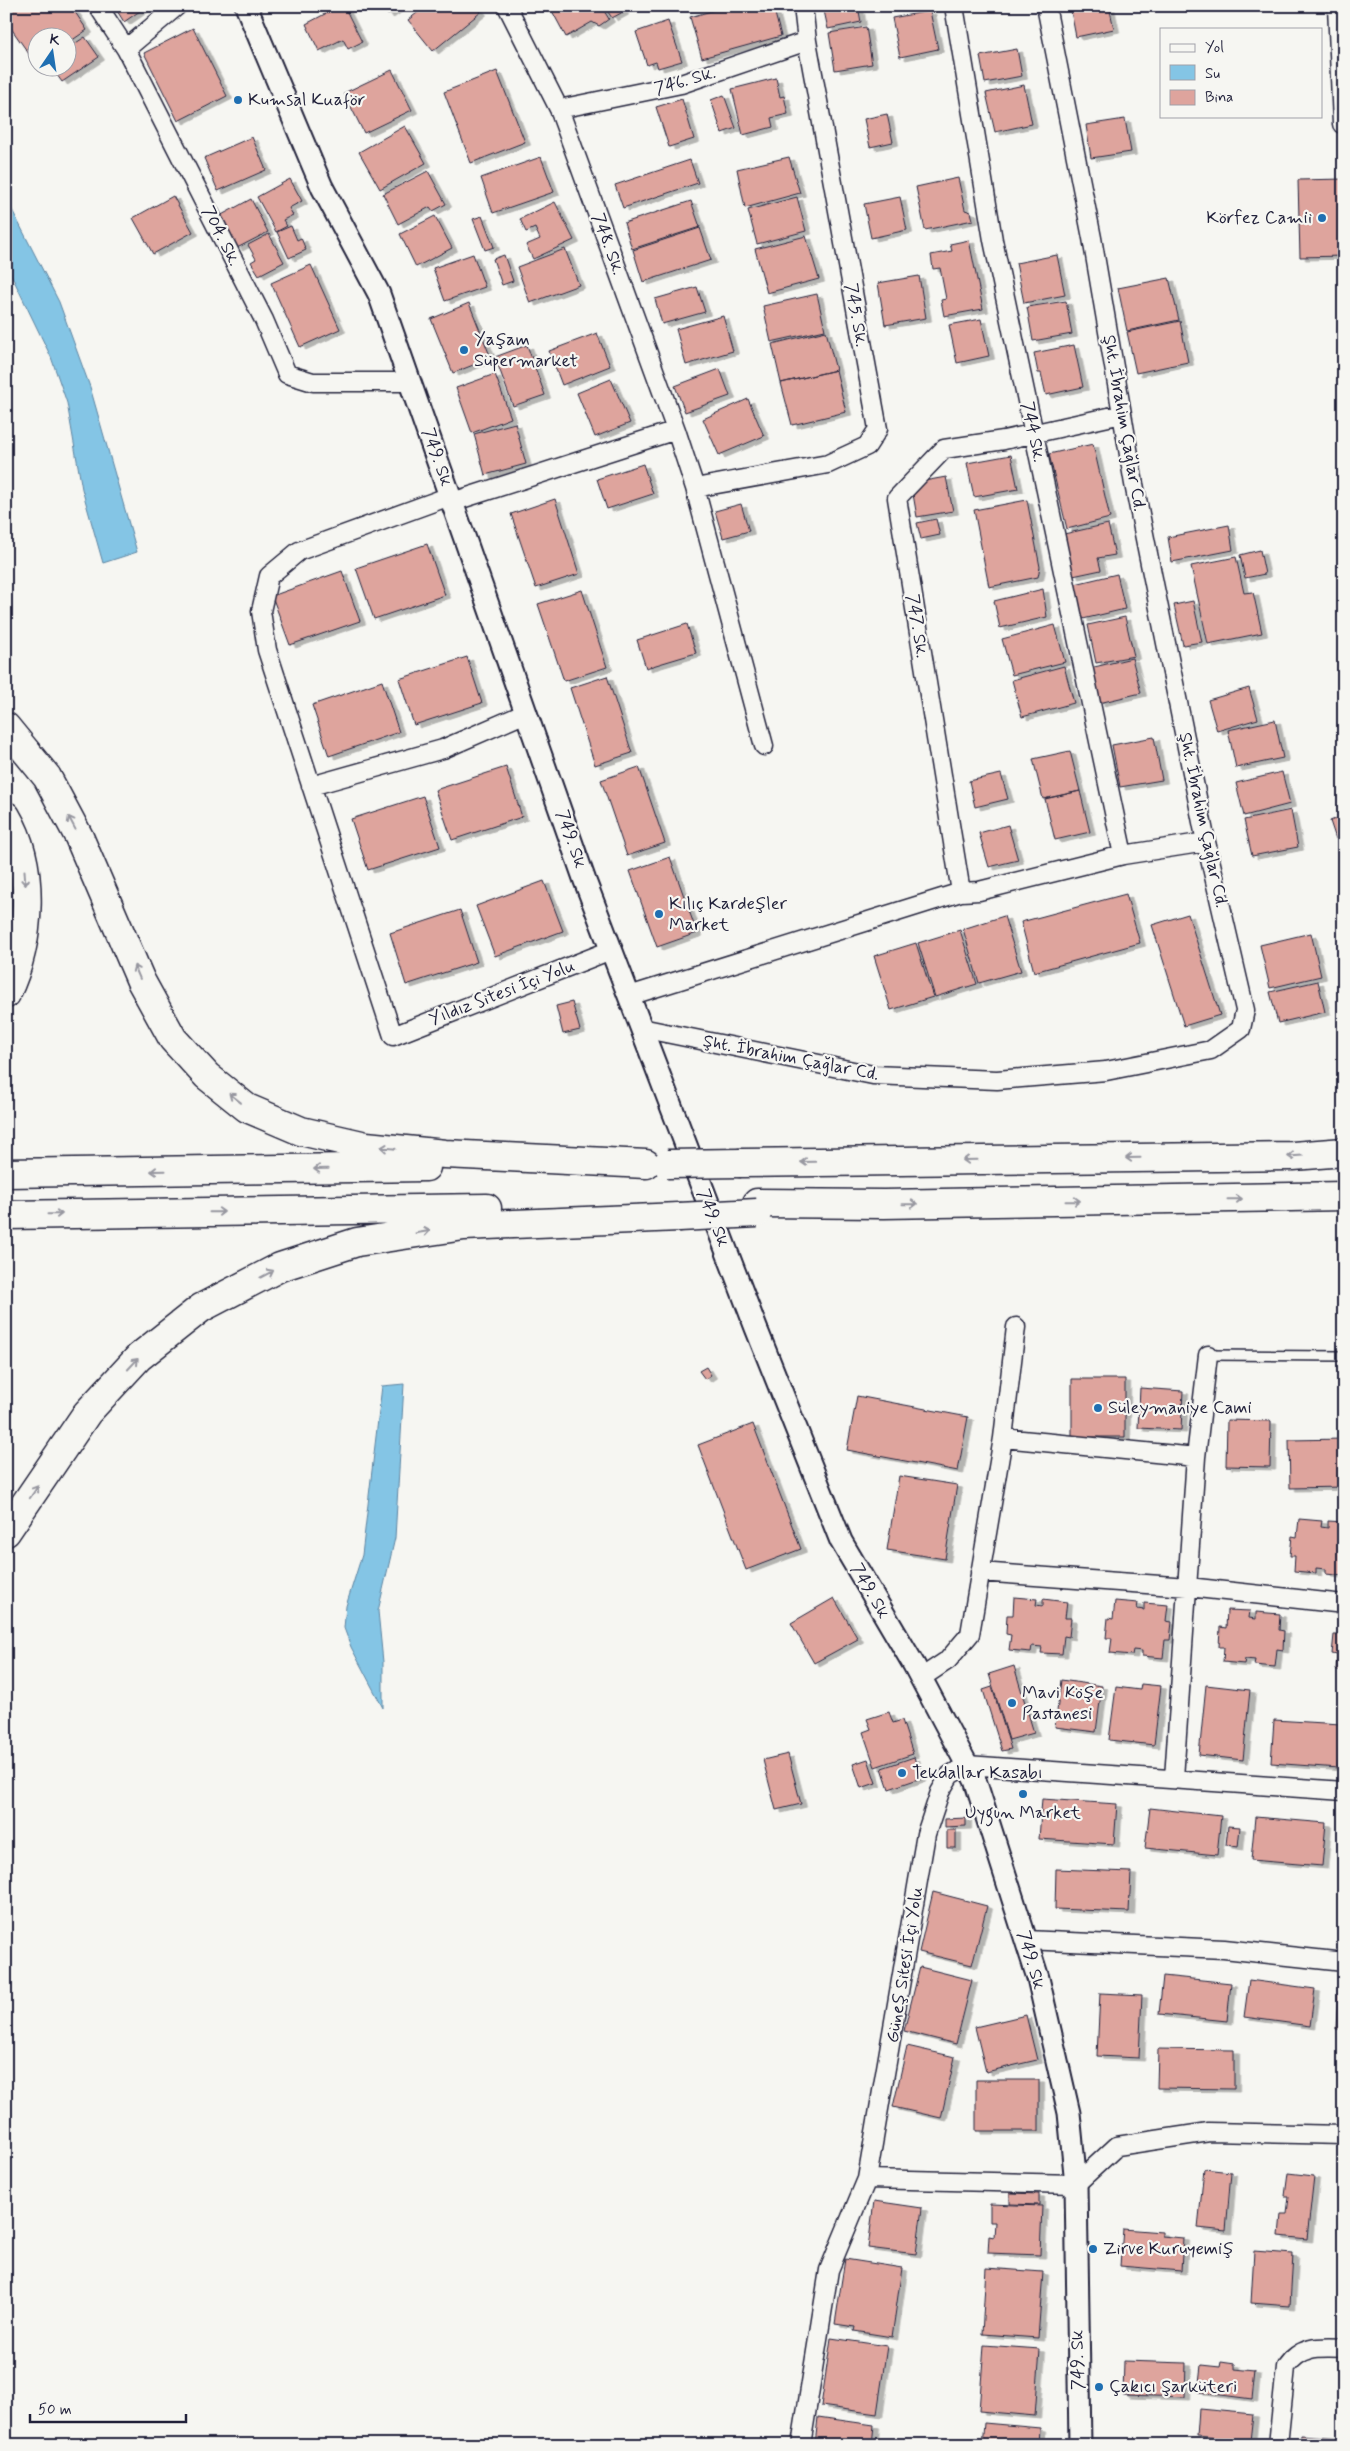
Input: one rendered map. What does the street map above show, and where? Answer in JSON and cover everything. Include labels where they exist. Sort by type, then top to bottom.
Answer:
[{"type":"highway","points":[[6,728],[48,777],[80,837],[141,981],[173,1039],[207,1076],[247,1108],[301,1131],[366,1146],[445,1154],[657,1164]]},
{"type":"highway","points":[[6,816],[12,825],[26,874],[26,925],[15,977],[6,994]]},
{"type":"highway","points":[[6,1173],[1293,1156],[1344,1152]]},
{"type":"highway","points":[[6,1532],[87,1413],[140,1357],[201,1308],[280,1267],[357,1242],[464,1226],[679,1211],[884,1204],[1344,1196]]},
{"type":"highway","points":[[6,1215],[679,1211]]},
{"type":"street","name":"704. Sk.","points":[[98,6],[126,49],[264,320],[287,374],[313,382],[410,382]]},
{"type":"street","points":[[126,49],[178,6]]},
{"type":"street","name":"749. Sk","points":[[246,6],[322,187],[379,294],[611,950],[756,1328],[841,1541],[921,1678],[975,1780],[1038,1978],[1069,2113],[1076,2184],[1080,2445]]},
{"type":"street","name":"748. Sk.","points":[[507,6],[559,109],[676,430],[695,488],[764,746]]},
{"type":"street","name":"745. Sk.","points":[[695,488],[828,464],[867,446],[878,430],[807,41],[803,6]]},
{"type":"street","name":"744 Sk.","points":[[954,6],[993,240],[1123,855]]},
{"type":"street","name":"Şht. İbrahim Çağlar Cd.","points":[[640,1028],[873,1075],[997,1080],[1106,1071],[1211,1050],[1241,1029],[1245,1010],[1206,842],[1122,414],[1092,238],[1046,6]]},
{"type":"street","points":[[1338,6],[1342,124]]},
{"type":"street","name":"746. Sk.","points":[[559,109],[682,84],[807,41]]},
{"type":"street","points":[[1033,434],[1122,414]]},
{"type":"street","points":[[526,713],[443,749],[311,786],[266,650],[261,611],[269,576],[299,551],[451,499],[676,430]]},
{"type":"street","name":"747. Sk.","points":[[961,892],[897,498],[944,449],[1033,434]]},
{"type":"street","name":"Yıldız Sitesi İçi Yolu","points":[[311,786],[392,1036],[611,950]]},
{"type":"street","points":[[629,996],[961,892],[979,891],[1123,855],[1206,842]]},
{"type":"street","points":[[921,1678],[948,1660],[970,1634],[1003,1438],[1016,1327]]},
{"type":"street","points":[[1174,1778],[1196,1457],[1208,1355]]},
{"type":"street","points":[[1003,1438],[1196,1457]]},
{"type":"street","points":[[980,1572],[1188,1587],[1344,1604]]},
{"type":"street","points":[[967,1765],[1344,1791]]},
{"type":"street","name":"Güneş Sitesi İçi Yolu","points":[[801,2445],[830,2270],[867,2179],[926,1834],[940,1792],[950,1775],[967,1765]]},
{"type":"street","points":[[1026,1940],[1224,1949],[1344,1962]]},
{"type":"street","points":[[867,2179],[1076,2184],[1118,2146],[1209,2132],[1344,2135]]},
{"type":"street","points":[[1278,2445],[1286,2367],[1290,2361],[1304,2350],[1314,2347],[1344,2348]]},
{"type":"lane","points":[[1208,1355],[1344,1356]]},
{"type":"water","points":[[6,198],[59,302],[90,387],[137,552],[103,563],[82,489],[67,403],[51,357],[6,264]]},
{"type":"water","points":[[404,1384],[395,1538],[378,1611],[383,1662],[383,1708],[351,1647],[344,1628],[346,1606],[362,1555],[382,1386]]},
{"type":"building","points":[[6,6],[71,6],[87,30],[78,36],[78,28],[28,28],[28,53],[6,21]]},
{"type":"building","points":[[114,6],[147,6],[124,22]]},
{"type":"building","points":[[340,6],[344,6],[362,42],[348,49],[343,39],[319,51],[306,24]]},
{"type":"building","points":[[382,6],[401,6],[388,15]]},
{"type":"building","points":[[426,6],[476,6],[481,12],[433,51],[408,20]]},
{"type":"building","points":[[553,6],[601,6],[609,19],[599,26],[592,22],[566,37],[551,9]]},
{"type":"building","points":[[604,6],[621,6],[623,12],[612,18]]},
{"type":"building","points":[[729,6],[773,6],[781,36],[702,58],[690,17]]},
{"type":"building","points":[[823,6],[858,6],[861,22],[828,29]]},
{"type":"building","points":[[1070,6],[1109,6],[1114,29],[1076,37]]},
{"type":"building","points":[[930,11],[938,49],[900,57],[892,18]]},
{"type":"building","points":[[668,21],[682,61],[658,68],[656,62],[647,65],[636,32]]},
{"type":"building","points":[[866,27],[872,64],[835,70],[829,33]]},
{"type":"building","points":[[193,28],[227,96],[178,121],[144,53]]},
{"type":"building","points":[[85,37],[99,57],[78,71],[78,42]]},
{"type":"building","points":[[1017,49],[1022,76],[985,83],[980,56]]},
{"type":"building","points":[[392,70],[412,110],[364,133],[344,93]]},
{"type":"building","points":[[497,71],[525,142],[471,163],[444,92]]},
{"type":"building","points":[[59,78],[68,78],[62,82]]},
{"type":"building","points":[[776,78],[780,97],[784,96],[788,114],[771,118],[773,127],[743,135],[732,89]]},
{"type":"building","points":[[1024,85],[1032,124],[995,132],[986,93]]},
{"type":"building","points":[[724,95],[736,128],[722,133],[711,100]]},
{"type":"building","points":[[682,99],[694,139],[669,147],[656,107]]},
{"type":"building","points":[[887,114],[893,142],[870,147],[864,119]]},
{"type":"building","points":[[1125,119],[1131,152],[1091,158],[1086,125]]},
{"type":"building","points":[[405,126],[426,163],[380,189],[359,152]]},
{"type":"building","points":[[252,137],[266,170],[218,191],[204,158]]},
{"type":"building","points":[[541,157],[554,192],[493,213],[481,178]]},
{"type":"building","points":[[789,157],[800,193],[745,208],[737,169]]},
{"type":"building","points":[[690,160],[698,183],[623,208],[615,185]]},
{"type":"building","points":[[428,171],[446,204],[433,211],[430,207],[398,224],[383,194]]},
{"type":"building","points":[[958,178],[965,210],[971,212],[973,220],[925,230],[916,187]]},
{"type":"building","points":[[290,179],[302,201],[289,208],[293,215],[283,220],[287,226],[276,232],[257,197]]},
{"type":"building","name":"Körfez Camii","points":[[1344,179],[1344,256],[1300,257],[1298,180]]},
{"type":"building","points":[[173,196],[193,232],[153,254],[133,218]]},
{"type":"building","points":[[797,197],[806,231],[757,244],[748,210]]},
{"type":"building","points":[[900,197],[907,230],[871,238],[864,204]]},
{"type":"building","points":[[251,199],[268,232],[237,248],[230,235],[227,237],[216,218]]},
{"type":"building","points":[[691,201],[700,227],[632,249],[624,223]]},
{"type":"building","points":[[555,202],[574,240],[533,259],[526,245],[540,239],[535,228],[526,232],[520,219]]},
{"type":"building","points":[[435,216],[452,248],[416,267],[400,234]]},
{"type":"building","points":[[482,216],[494,247],[485,250],[473,219]]},
{"type":"building","points":[[291,226],[297,240],[301,238],[306,250],[289,258],[277,232]]},
{"type":"building","points":[[700,228],[711,260],[643,282],[633,250]]},
{"type":"building","points":[[269,234],[284,262],[259,275],[251,262],[256,259],[248,245]]},
{"type":"building","points":[[806,236],[819,279],[767,293],[755,249]]},
{"type":"building","points":[[969,240],[983,309],[944,316],[941,300],[946,299],[940,268],[933,269],[931,255],[952,251],[950,244]]},
{"type":"building","points":[[565,249],[579,285],[530,303],[517,267]]},
{"type":"building","points":[[473,254],[485,287],[445,301],[433,268]]},
{"type":"building","points":[[504,255],[513,281],[502,285],[493,259]]},
{"type":"building","points":[[1057,255],[1065,295],[1024,303],[1016,263]]},
{"type":"building","points":[[311,265],[340,329],[300,347],[271,283]]},
{"type":"building","points":[[919,276],[926,318],[885,325],[878,283]]},
{"type":"building","points":[[1169,278],[1179,320],[1127,331],[1118,288]]},
{"type":"building","points":[[697,287],[705,312],[662,324],[655,299]]},
{"type":"building","points":[[817,294],[825,330],[771,342],[763,306]]},
{"type":"building","points":[[1066,301],[1072,334],[1033,341],[1027,307]]},
{"type":"building","points":[[469,303],[491,358],[453,373],[431,319]]},
{"type":"building","points":[[723,316],[733,351],[686,365],[676,329]]},
{"type":"building","points":[[981,319],[989,356],[957,363],[949,325]]},
{"type":"building","points":[[1180,321],[1188,362],[1136,373],[1127,332]]},
{"type":"building","points":[[826,331],[836,370],[781,383],[772,344]]},
{"type":"building","points":[[597,333],[610,366],[562,385],[549,351]]},
{"type":"building","points":[[527,345],[545,395],[513,406],[495,357]]},
{"type":"building","points":[[1074,345],[1083,387],[1046,395],[1041,373],[1038,373],[1034,353]]},
{"type":"building","points":[[720,369],[730,396],[685,412],[675,386]]},
{"type":"building","points":[[836,370],[846,412],[792,425],[781,383]]},
{"type":"building","points":[[495,374],[511,418],[472,433],[456,388]]},
{"type":"building","points":[[611,379],[630,423],[595,437],[577,393]]},
{"type":"building","points":[[748,399],[764,436],[719,455],[703,419]]},
{"type":"building","points":[[515,423],[526,464],[485,475],[474,434]]},
{"type":"building","points":[[1093,444],[1110,518],[1067,529],[1049,454]]},
{"type":"building","points":[[1011,455],[1018,489],[974,497],[967,463]]},
{"type":"building","points":[[643,464],[653,494],[607,509],[597,479]]},
{"type":"building","points":[[946,477],[953,511],[917,517],[913,494],[924,481]]},
{"type":"building","points":[[555,499],[579,574],[536,588],[511,514]]},
{"type":"building","points":[[1027,500],[1040,567],[1038,577],[989,587],[974,510]]},
{"type":"building","points":[[741,504],[749,531],[723,538],[715,511]]},
{"type":"building","points":[[936,519],[940,535],[921,539],[917,523]]},
{"type":"building","points":[[1108,524],[1115,555],[1098,558],[1101,570],[1073,576],[1064,534]]},
{"type":"building","points":[[1229,525],[1233,550],[1172,562],[1168,537]]},
{"type":"building","points":[[427,544],[445,595],[374,619],[356,568]]},
{"type":"building","points":[[1260,550],[1265,574],[1245,578],[1240,555]]},
{"type":"building","points":[[1236,557],[1244,593],[1253,592],[1262,633],[1208,644],[1191,566]]},
{"type":"building","points":[[342,571],[360,621],[290,645],[272,596]]},
{"type":"building","points":[[1117,574],[1125,609],[1083,619],[1075,584]]},
{"type":"building","points":[[1043,589],[1047,617],[1000,628],[994,601]]},
{"type":"building","points":[[582,590],[607,667],[564,681],[538,604]]},
{"type":"building","points":[[1193,601],[1202,642],[1183,645],[1174,605]]},
{"type":"building","points":[[1125,617],[1134,656],[1096,663],[1088,625]]},
{"type":"building","points":[[687,624],[696,653],[646,668],[637,640]]},
{"type":"building","points":[[1055,625],[1065,662],[1012,675],[1002,639]]},
{"type":"building","points":[[467,657],[482,703],[414,725],[399,679]]},
{"type":"building","points":[[1132,658],[1141,693],[1099,703],[1090,668]]},
{"type":"building","points":[[1064,666],[1074,703],[1022,717],[1012,680]]},
{"type":"building","points":[[607,676],[632,753],[595,765],[570,688]]},
{"type":"building","points":[[382,681],[399,732],[329,756],[312,705]]},
{"type":"building","points":[[1249,688],[1258,719],[1217,731],[1208,700]]},
{"type":"building","points":[[1275,720],[1283,758],[1236,768],[1228,730]]},
{"type":"building","points":[[1154,737],[1162,780],[1120,787],[1112,745]]},
{"type":"building","points":[[1070,751],[1080,791],[1043,799],[1033,759]]},
{"type":"building","points":[[506,767],[522,817],[452,840],[435,790]]},
{"type":"building","points":[[639,767],[665,843],[627,856],[601,780]]},
{"type":"building","points":[[1282,772],[1290,804],[1244,816],[1236,783]]},
{"type":"building","points":[[1001,774],[1008,799],[975,807],[969,781]]},
{"type":"building","points":[[1080,791],[1090,832],[1055,840],[1045,799]]},
{"type":"building","points":[[423,796],[440,847],[368,870],[351,819]]},
{"type":"building","points":[[1291,810],[1298,847],[1252,856],[1244,820]]},
{"type":"building","points":[[1343,816],[1344,836],[1336,839],[1330,821]]},
{"type":"building","points":[[1008,825],[1018,860],[989,867],[979,833]]},
{"type":"building","points":[[670,857],[697,933],[657,947],[630,871]]},
{"type":"building","points":[[544,881],[563,931],[495,956],[476,906]]},
{"type":"building","points":[[1126,894],[1140,943],[1034,972],[1021,922]]},
{"type":"building","points":[[460,910],[477,962],[406,985],[390,933]]},
{"type":"building","points":[[1188,914],[1220,1015],[1184,1026],[1152,925]]},
{"type":"building","points":[[1004,916],[1021,971],[979,983],[963,929]]},
{"type":"building","points":[[960,930],[977,984],[935,997],[918,943]]},
{"type":"building","points":[[1311,933],[1321,976],[1270,988],[1260,945]]},
{"type":"building","points":[[916,943],[933,997],[891,1010],[874,956]]},
{"type":"building","points":[[1318,981],[1325,1012],[1278,1023],[1270,992]]},
{"type":"building","points":[[572,1002],[580,1030],[563,1034],[556,1006]]},
{"type":"building","points":[[706,1367],[711,1375],[705,1379],[699,1371]]},
{"type":"building","name":"Süleymaniye Cami","points":[[1072,1379],[1125,1379],[1125,1437],[1072,1437]]},
{"type":"building","points":[[1140,1388],[1183,1391],[1181,1430],[1138,1428]]},
{"type":"building","points":[[857,1396],[968,1417],[958,1471],[847,1450]]},
{"type":"building","points":[[1227,1420],[1271,1421],[1270,1467],[1226,1466]]},
{"type":"building","points":[[753,1424],[801,1549],[746,1570],[698,1445]]},
{"type":"building","points":[[1344,1439],[1344,1487],[1290,1488],[1289,1440]]},
{"type":"building","points":[[899,1476],[957,1485],[945,1559],[887,1550]]},
{"type":"building","points":[[1299,1519],[1322,1521],[1321,1527],[1328,1528],[1328,1521],[1344,1522],[1344,1576],[1326,1574],[1326,1569],[1316,1568],[1316,1573],[1294,1571],[1295,1556],[1290,1556],[1292,1536],[1297,1537]]},
{"type":"building","points":[[1014,1597],[1037,1599],[1036,1605],[1043,1606],[1043,1599],[1067,1602],[1065,1618],[1071,1618],[1069,1637],[1064,1636],[1062,1654],[1041,1653],[1042,1647],[1032,1646],[1031,1652],[1009,1650],[1011,1635],[1006,1634],[1007,1615],[1013,1615]]},
{"type":"building","points":[[834,1598],[858,1639],[814,1663],[791,1623]]},
{"type":"building","points":[[1115,1601],[1138,1603],[1137,1609],[1144,1610],[1144,1603],[1168,1605],[1166,1621],[1172,1622],[1170,1640],[1165,1640],[1163,1658],[1142,1656],[1142,1651],[1133,1650],[1132,1655],[1110,1653],[1112,1638],[1106,1638],[1108,1618],[1113,1619]]},
{"type":"building","points":[[1227,1610],[1250,1611],[1249,1618],[1256,1619],[1256,1612],[1280,1614],[1279,1630],[1284,1631],[1283,1650],[1277,1649],[1275,1667],[1254,1665],[1255,1660],[1245,1659],[1244,1664],[1223,1662],[1224,1647],[1219,1647],[1220,1627],[1226,1628]]},
{"type":"building","points":[[1341,1617],[1344,1617],[1344,1671],[1336,1670],[1337,1655],[1332,1654],[1334,1635],[1339,1635]]},
{"type":"building","name":"Mavi Köşe Pastanesi","points":[[1014,1666],[1034,1733],[1009,1740],[989,1674]]},
{"type":"building","points":[[1061,1680],[1102,1686],[1096,1732],[1055,1727]]},
{"type":"building","points":[[1141,1684],[1161,1686],[1154,1745],[1109,1740],[1116,1687],[1140,1690]]},
{"type":"building","points":[[1206,1685],[1250,1690],[1243,1760],[1199,1755]]},
{"type":"building","points":[[992,1687],[1011,1749],[1002,1751],[983,1690]]},
{"type":"building","points":[[889,1712],[893,1723],[902,1720],[913,1754],[875,1767],[863,1732],[871,1729],[867,1719]]},
{"type":"building","points":[[1274,1720],[1341,1724],[1338,1768],[1271,1763]]},
{"type":"building","points":[[788,1754],[801,1804],[776,1810],[763,1760]]},
{"type":"building","name":"Tekdallar Kasabı","points":[[914,1757],[921,1778],[889,1789],[882,1768]]},
{"type":"building","points":[[868,1759],[876,1783],[861,1788],[853,1764]]},
{"type":"building","points":[[1042,1799],[1117,1804],[1114,1844],[1039,1839]]},
{"type":"building","points":[[1150,1808],[1221,1816],[1217,1855],[1145,1848]]},
{"type":"building","points":[[1255,1817],[1326,1823],[1322,1866],[1251,1860]]},
{"type":"building","points":[[966,1818],[966,1826],[945,1827],[945,1819]]},
{"type":"building","points":[[1228,1826],[1240,1827],[1238,1847],[1226,1845]]},
{"type":"building","points":[[947,1830],[956,1830],[956,1848],[947,1848]]},
{"type":"building","points":[[1056,1869],[1131,1872],[1129,1912],[1055,1909]]},
{"type":"building","points":[[933,1892],[987,1906],[972,1965],[919,1952]]},
{"type":"building","points":[[920,1967],[972,1980],[956,2044],[904,2031]]},
{"type":"building","points":[[1163,1976],[1231,1983],[1227,2021],[1159,2014]]},
{"type":"building","points":[[1249,1980],[1315,1989],[1310,2026],[1244,2017]]},
{"type":"building","points":[[1338,1989],[1344,1989],[1344,2029],[1336,2029]]},
{"type":"building","points":[[1100,1993],[1142,1995],[1139,2058],[1097,2056]]},
{"type":"building","points":[[1026,2015],[1037,2060],[986,2072],[975,2027]]},
{"type":"building","points":[[907,2046],[955,2057],[941,2118],[893,2107]]},
{"type":"building","points":[[1158,2049],[1234,2050],[1234,2089],[1157,2088]]},
{"type":"building","points":[[976,2080],[1039,2080],[1039,2131],[976,2131]]},
{"type":"building","points":[[1204,2169],[1231,2172],[1226,2231],[1198,2228]]},
{"type":"building","points":[[1288,2173],[1314,2176],[1307,2239],[1279,2236],[1281,2214],[1287,2214],[1289,2196],[1285,2196]]},
{"type":"building","points":[[1010,2193],[1039,2194],[1039,2205],[1010,2204]]},
{"type":"building","points":[[874,2201],[922,2208],[916,2254],[868,2248]]},
{"type":"building","points":[[990,2204],[1042,2206],[1040,2255],[988,2253],[989,2236],[994,2237],[995,2222],[990,2222]]},
{"type":"building","points":[[1123,2229],[1162,2232],[1162,2236],[1183,2238],[1181,2271],[1120,2266]]},
{"type":"building","points":[[1254,2251],[1293,2254],[1290,2306],[1251,2303]]},
{"type":"building","points":[[845,2259],[902,2268],[892,2337],[854,2331],[855,2327],[835,2324]]},
{"type":"building","points":[[986,2268],[1043,2272],[1038,2338],[982,2334]]},
{"type":"building","points":[[831,2338],[887,2346],[877,2414],[821,2406]]},
{"type":"building","points":[[984,2345],[1040,2349],[1035,2416],[979,2411]]},
{"type":"building","points":[[1124,2361],[1186,2363],[1185,2397],[1123,2395]]},
{"type":"building","points":[[1221,2362],[1235,2364],[1235,2369],[1255,2371],[1252,2399],[1198,2392],[1201,2365],[1220,2367]]},
{"type":"building","points":[[1199,2409],[1253,2414],[1250,2441],[1197,2436]]},
{"type":"building","points":[[818,2417],[874,2425],[872,2445],[815,2445]]},
{"type":"building","points":[[984,2423],[1040,2428],[1039,2445],[982,2445]]},
{"type":"building","points":[[1301,2435],[1344,2438],[1344,2445],[1300,2445]]},
{"type":"place","name":"Kumsal Kuaför","points":[[238,100]]},
{"type":"place","name":"Körfez Camii","points":[[1322,218]]},
{"type":"place","name":"Yaşam Süpermarket","points":[[464,350]]},
{"type":"place","name":"Kılıç Kardeşler Market","points":[[659,914]]},
{"type":"place","name":"Süleymaniye Cami","points":[[1098,1408]]},
{"type":"place","name":"Mavi Köşe Pastanesi","points":[[1012,1703]]},
{"type":"place","name":"Tekdallar Kasabı","points":[[902,1773]]},
{"type":"place","name":"Uygun Market","points":[[1023,1794]]},
{"type":"place","name":"Zirve Kuruyemiş","points":[[1093,2249]]},
{"type":"place","name":"Çakıcı Şarküteri","points":[[1099,2387]]}]
